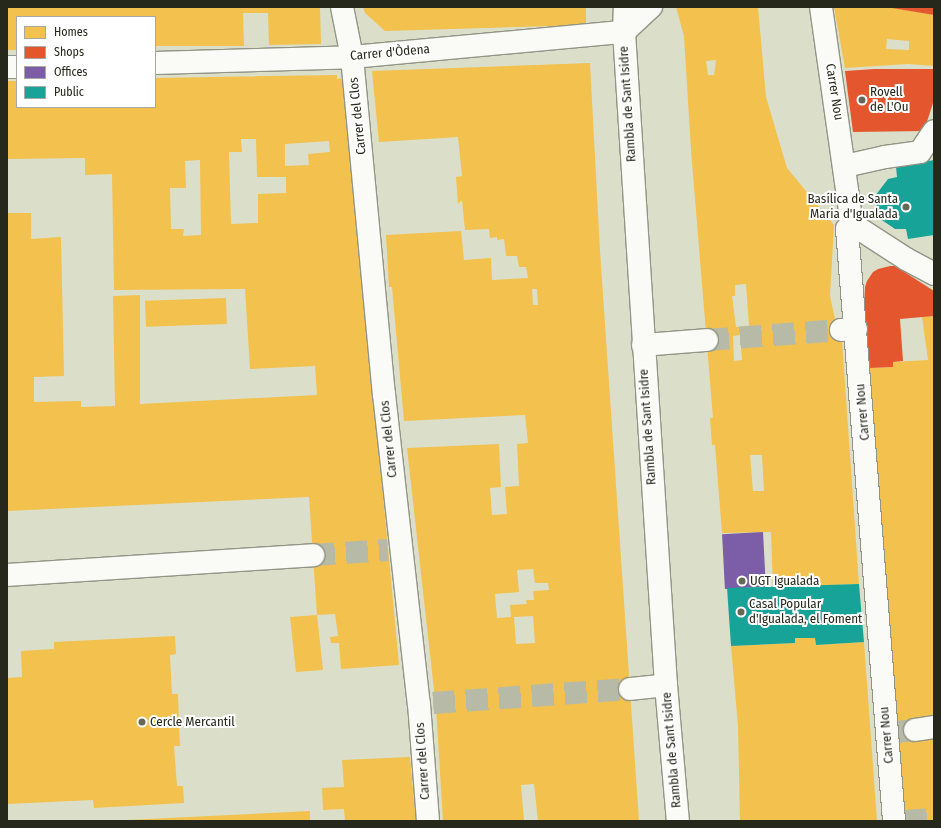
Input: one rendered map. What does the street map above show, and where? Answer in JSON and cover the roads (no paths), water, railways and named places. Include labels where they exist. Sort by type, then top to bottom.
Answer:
[{"type":"street","name":"Carrer del Clos","points":[[342,7],[352,56],[384,386],[395,550],[426,703],[428,821]]},
{"type":"street","name":"Rambla de Sant Isidre","points":[[625,7],[624,32],[643,345],[666,686],[678,821]]},
{"type":"street","points":[[624,32],[651,7]]},
{"type":"street","name":"Carrer Nou","points":[[821,7],[845,166],[852,224],[847,229],[848,330],[908,730],[894,821]]},
{"type":"street","name":"Carrer d'Òdena","points":[[156,63],[352,56],[624,32]]},
{"type":"street","points":[[845,166],[885,157],[920,152],[934,132]]},
{"type":"street","points":[[852,224],[906,259],[934,274]]},
{"type":"street","points":[[643,345],[707,340]]},
{"type":"street","points":[[7,575],[313,555]]},
{"type":"street","points":[[630,689],[666,686]]},
{"type":"street","points":[[900,821],[905,821]]},
{"type":"tunnel","points":[[707,340],[841,330]]},
{"type":"tunnel","points":[[313,555],[388,550]]},
{"type":"tunnel","points":[[433,703],[630,689]]},
{"type":"tunnel","points":[[898,732],[915,730]]},
{"type":"tunnel","points":[[905,821],[934,819]]},
{"type":"place","name":"Rovell de L'Ou","points":[[862,100]]},
{"type":"place","name":"Basílica de Santa Maria d'Igualada","points":[[906,207]]},
{"type":"place","name":"UGT Igualada","points":[[742,581]]},
{"type":"place","name":"Casal Popular d'Igualada, el Foment","points":[[741,612]]},
{"type":"place","name":"Cercle Mercantil","points":[[142,722]]}]
